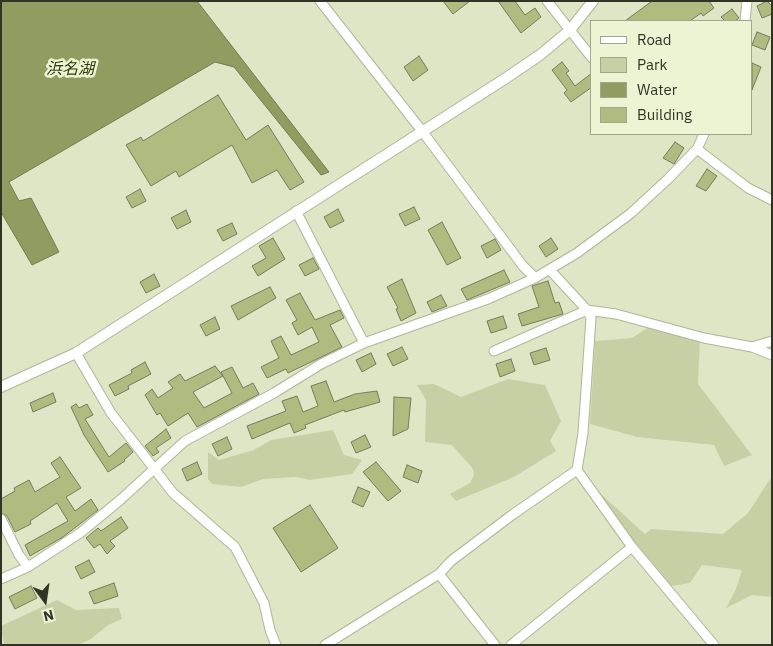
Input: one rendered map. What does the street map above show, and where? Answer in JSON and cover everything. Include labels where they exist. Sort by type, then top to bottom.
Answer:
[{"type":"street","points":[[320,1],[422,131],[523,266],[535,278]]},
{"type":"street","points":[[546,1],[590,55]]},
{"type":"street","points":[[1,387],[76,353],[540,55],[570,30],[593,1]]},
{"type":"street","points":[[745,20],[747,1]]},
{"type":"street","points":[[1,579],[28,568],[102,516],[184,441],[274,393],[321,364],[364,343],[488,299],[535,278],[578,253],[630,214],[668,179],[697,149],[701,135]]},
{"type":"street","points":[[697,149],[748,188],[772,200]]},
{"type":"street","points":[[296,211],[364,343]]},
{"type":"street","points":[[550,270],[588,310],[591,318],[583,433],[577,470],[632,547],[714,645]]},
{"type":"street","points":[[494,352],[588,310],[616,314],[704,338],[752,347],[772,355]]},
{"type":"street","points":[[752,347],[772,341]]},
{"type":"street","points":[[76,353],[111,413],[173,493],[235,547],[264,603],[270,630],[276,645]]},
{"type":"street","points":[[325,645],[439,574],[451,561],[512,515],[577,470]]},
{"type":"street","points":[[1,519],[19,555],[28,568]]},
{"type":"street","points":[[512,645],[632,547]]},
{"type":"street","points":[[439,574],[495,645]]},
{"type":"green space","points":[[649,327],[700,337],[698,384],[752,455],[724,466],[714,445],[637,437],[590,424],[595,341],[632,338]]},
{"type":"green space","points":[[508,379],[545,385],[561,421],[550,441],[556,451],[514,477],[456,501],[450,494],[470,483],[474,475],[473,469],[452,445],[425,442],[426,400],[417,385],[434,384],[461,397]]},
{"type":"green space","points":[[333,430],[344,455],[362,460],[352,474],[310,480],[296,477],[263,479],[241,487],[212,484],[208,479],[208,452],[219,460],[254,450],[271,440]]},
{"type":"green space","points":[[772,476],[772,597],[752,595],[726,608],[736,589],[742,570],[702,565],[690,583],[666,587],[592,486],[645,534],[651,529],[723,534],[748,513]]},
{"type":"green space","points":[[57,600],[76,610],[119,608],[122,619],[108,625],[91,639],[78,645],[4,645],[1,626]]},
{"type":"water","name":"浜名湖","points":[[1,1],[197,1],[329,172],[321,175],[234,67],[215,62],[9,182],[19,201],[31,198],[59,252],[32,265],[1,212]]},
{"type":"building","points":[[443,1],[470,1],[453,14]]},
{"type":"building","points":[[498,1],[515,1],[525,15],[535,8],[541,17],[521,33]]},
{"type":"building","points":[[652,1],[709,1],[714,8],[703,16],[701,13],[691,20],[626,20]]},
{"type":"building","points":[[767,1],[772,6],[772,14],[762,18],[757,6]]},
{"type":"building","points":[[732,9],[739,18],[736,20],[724,20],[721,17]]},
{"type":"building","points":[[757,32],[770,37],[765,50],[753,45]]},
{"type":"building","points":[[419,56],[428,70],[413,81],[404,67]]},
{"type":"building","points":[[562,62],[569,71],[566,73],[575,86],[590,75],[590,88],[571,102],[564,93],[567,90],[552,70]]},
{"type":"building","points":[[753,63],[761,67],[753,87]]},
{"type":"building","points":[[218,95],[246,140],[268,125],[304,182],[290,190],[277,170],[252,183],[232,145],[179,177],[176,171],[151,186],[126,145],[141,137],[143,141]]},
{"type":"building","points":[[675,142],[684,148],[674,164],[663,158]]},
{"type":"building","points":[[707,169],[717,176],[706,191],[696,186]]},
{"type":"building","points":[[140,189],[146,201],[132,208],[126,197]]},
{"type":"building","points":[[414,207],[420,219],[405,226],[399,214]]},
{"type":"building","points":[[338,209],[344,221],[330,228],[324,217]]},
{"type":"building","points":[[186,210],[191,222],[177,229],[171,218]]},
{"type":"building","points":[[442,222],[461,258],[447,265],[428,230]]},
{"type":"building","points":[[232,223],[237,234],[223,241],[217,230]]},
{"type":"building","points":[[273,238],[285,259],[258,276],[252,266],[266,258],[259,246]]},
{"type":"building","points":[[551,238],[558,249],[546,257],[539,246]]},
{"type":"building","points":[[495,239],[501,250],[487,258],[481,246]]},
{"type":"building","points":[[313,258],[319,269],[305,276],[299,265]]},
{"type":"building","points":[[504,270],[510,282],[467,300],[461,289]]},
{"type":"building","points":[[154,274],[160,286],[146,293],[140,282]]},
{"type":"building","points":[[402,279],[416,313],[401,321],[396,309],[398,308],[387,287]]},
{"type":"building","points":[[548,281],[555,303],[559,302],[563,314],[522,326],[518,314],[539,307],[532,286]]},
{"type":"building","points":[[270,287],[276,298],[238,320],[231,306]]},
{"type":"building","points":[[300,293],[315,320],[340,310],[344,318],[330,325],[342,347],[288,373],[286,369],[267,378],[261,367],[279,358],[271,341],[281,336],[291,355],[319,342],[312,327],[298,335],[292,323],[297,320],[286,300]]},
{"type":"building","points":[[441,295],[447,306],[432,312],[427,302]]},
{"type":"building","points":[[503,316],[507,328],[491,333],[487,321]]},
{"type":"building","points":[[215,317],[220,329],[206,336],[200,325]]},
{"type":"building","points":[[402,347],[408,359],[393,366],[387,354]]},
{"type":"building","points":[[546,348],[550,360],[534,365],[530,353]]},
{"type":"building","points":[[371,353],[376,364],[362,372],[356,360]]},
{"type":"building","points":[[511,359],[515,371],[500,377],[496,364]]},
{"type":"building","points":[[145,362],[151,374],[128,386],[129,389],[115,396],[109,385],[132,373],[131,370]]},
{"type":"building","points":[[215,366],[223,376],[193,392],[204,408],[232,393],[221,372],[232,367],[243,388],[253,383],[259,394],[197,427],[188,413],[168,426],[160,413],[157,415],[145,395],[152,389],[158,398],[173,388],[168,382],[180,374],[185,381]]},
{"type":"building","points":[[326,381],[334,402],[355,394],[377,391],[380,402],[345,412],[344,410],[305,425],[306,428],[294,433],[290,423],[252,439],[247,426],[286,411],[282,401],[297,396],[303,412],[318,406],[311,386]]},
{"type":"building","points":[[53,393],[56,402],[33,412],[30,403]]},
{"type":"building","points":[[394,397],[411,398],[408,429],[393,436]]},
{"type":"building","points":[[76,404],[79,408],[87,404],[93,415],[85,419],[109,457],[126,443],[133,452],[125,461],[108,472],[84,435],[71,407]]},
{"type":"building","points":[[166,429],[171,438],[156,448],[159,452],[153,456],[145,446]]},
{"type":"building","points":[[365,435],[371,447],[356,453],[351,442]]},
{"type":"building","points":[[227,437],[232,449],[218,456],[212,444]]},
{"type":"building","points":[[60,457],[81,488],[66,497],[75,511],[91,499],[98,510],[63,537],[30,556],[25,545],[68,521],[57,503],[30,521],[31,524],[15,532],[7,516],[1,513],[1,499],[15,491],[14,488],[29,480],[35,492],[60,477],[51,463]]},
{"type":"building","points":[[197,462],[202,474],[187,481],[182,469]]},
{"type":"building","points":[[376,462],[401,491],[388,501],[363,472]]},
{"type":"building","points":[[407,465],[422,471],[418,483],[403,477]]},
{"type":"building","points":[[358,487],[370,492],[363,507],[352,502]]},
{"type":"building","points":[[310,505],[338,548],[301,572],[273,528]]},
{"type":"building","points":[[121,517],[128,528],[110,541],[115,546],[107,554],[100,544],[94,548],[86,538],[98,528],[101,531]]},
{"type":"building","points":[[89,560],[95,572],[81,579],[75,567]]},
{"type":"building","points":[[114,583],[118,596],[94,604],[89,592]]},
{"type":"building","points":[[31,586],[37,598],[15,609],[9,597]]}]
